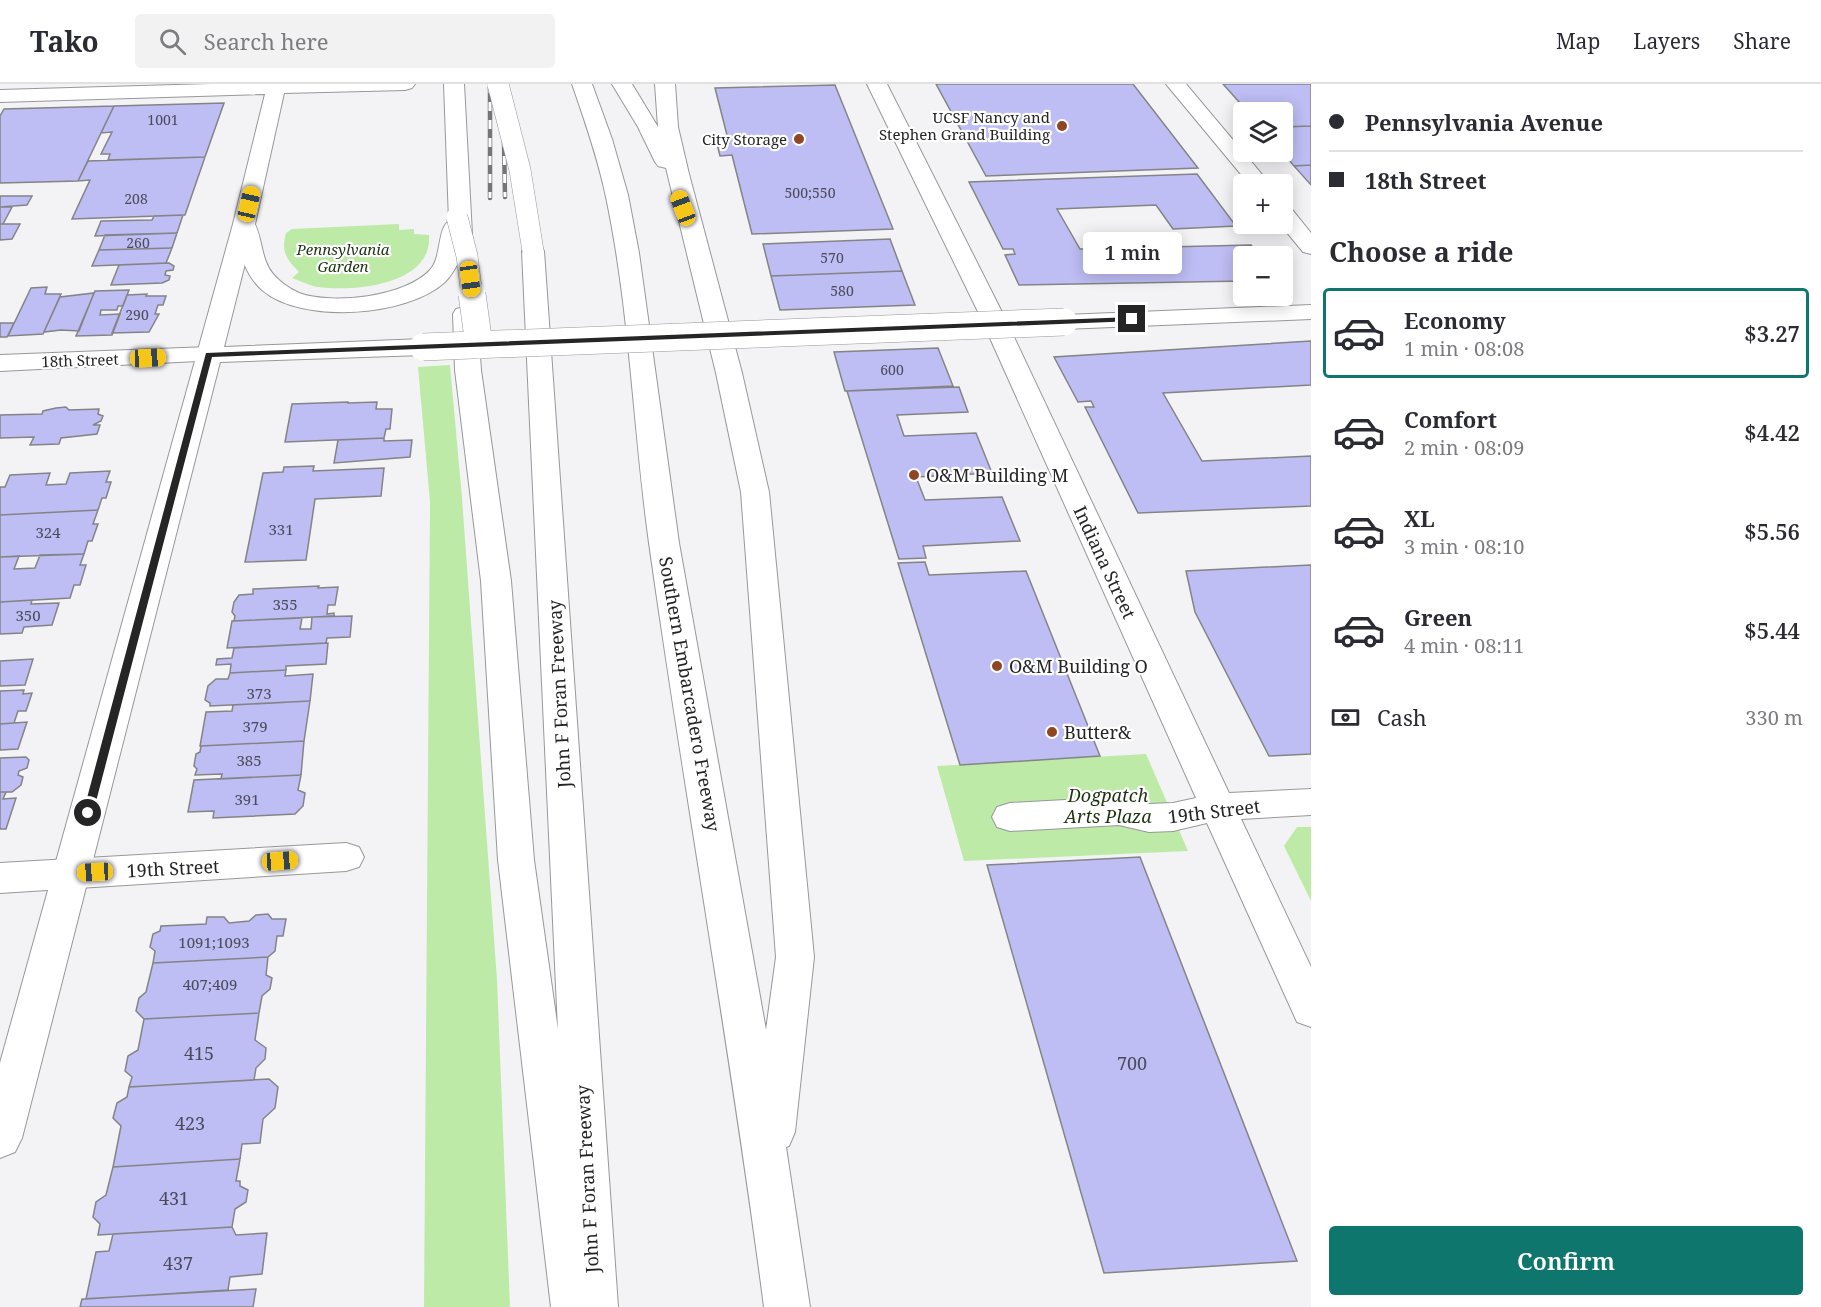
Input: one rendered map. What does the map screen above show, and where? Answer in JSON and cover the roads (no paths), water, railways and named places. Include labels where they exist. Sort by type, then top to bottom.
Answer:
[{"type":"main road","points":[[0,96],[276,86],[405,84]]},
{"type":"main road","points":[[440,84],[457,218],[467,256],[479,345]]},
{"type":"main road","points":[[454,84],[468,370],[496,581],[516,860],[574,1307]]},
{"type":"main road","name":"John F Foran Freeway","points":[[498,84],[520,170],[532,251],[595,1307]]},
{"type":"main road","name":"Southern Embarcadero Freeway","points":[[582,84],[608,158],[627,247],[664,539],[769,1169],[788,1307]]},
{"type":"main road","points":[[622,84],[648,128],[670,174],[690,226],[716,336]]},
{"type":"main road","points":[[665,84],[668,127],[678,174],[729,373],[755,492],[764,582],[795,957],[769,1169]]},
{"type":"main road","name":"Indiana Street","points":[[877,84],[993,318],[1311,1010]]},
{"type":"main road","points":[[1176,84],[1252,174]]},
{"type":"main road","points":[[0,1138],[244,224],[276,86]]},
{"type":"main road","points":[[244,224],[261,275],[274,287],[291,298],[317,304],[352,305],[384,301],[411,292],[436,279],[447,265],[457,218]]},
{"type":"main road","points":[[1293,225],[1311,247]]},
{"type":"main road","name":"18th Street","points":[[0,363],[1311,312]]},
{"type":"main road","name":"19th Street","points":[[1010,817],[1119,811],[1149,818],[1173,817],[1217,807],[1311,802]]},
{"type":"main road","name":"19th Street","points":[[0,878],[346,857]]},
{"type":"railway","points":[[490,84],[490,198]]},
{"type":"railway","points":[[503,84],[505,197]]},
{"type":"place","name":"UCSF Nancy and Stephen Grand Building","points":[[1062,126]]},
{"type":"place","name":"City Storage","points":[[799,139]]},
{"type":"place","name":"O&M Building M","points":[[914,475]]},
{"type":"place","name":"O&M Building O","points":[[997,666]]},
{"type":"place","name":"Butter&","points":[[1052,732]]},
{"type":"park label","name":"Pennsylvania Garden","points":[[343,258]]},
{"type":"park label","name":"Dogpatch Arts Plaza","points":[[1108,805]]}]
